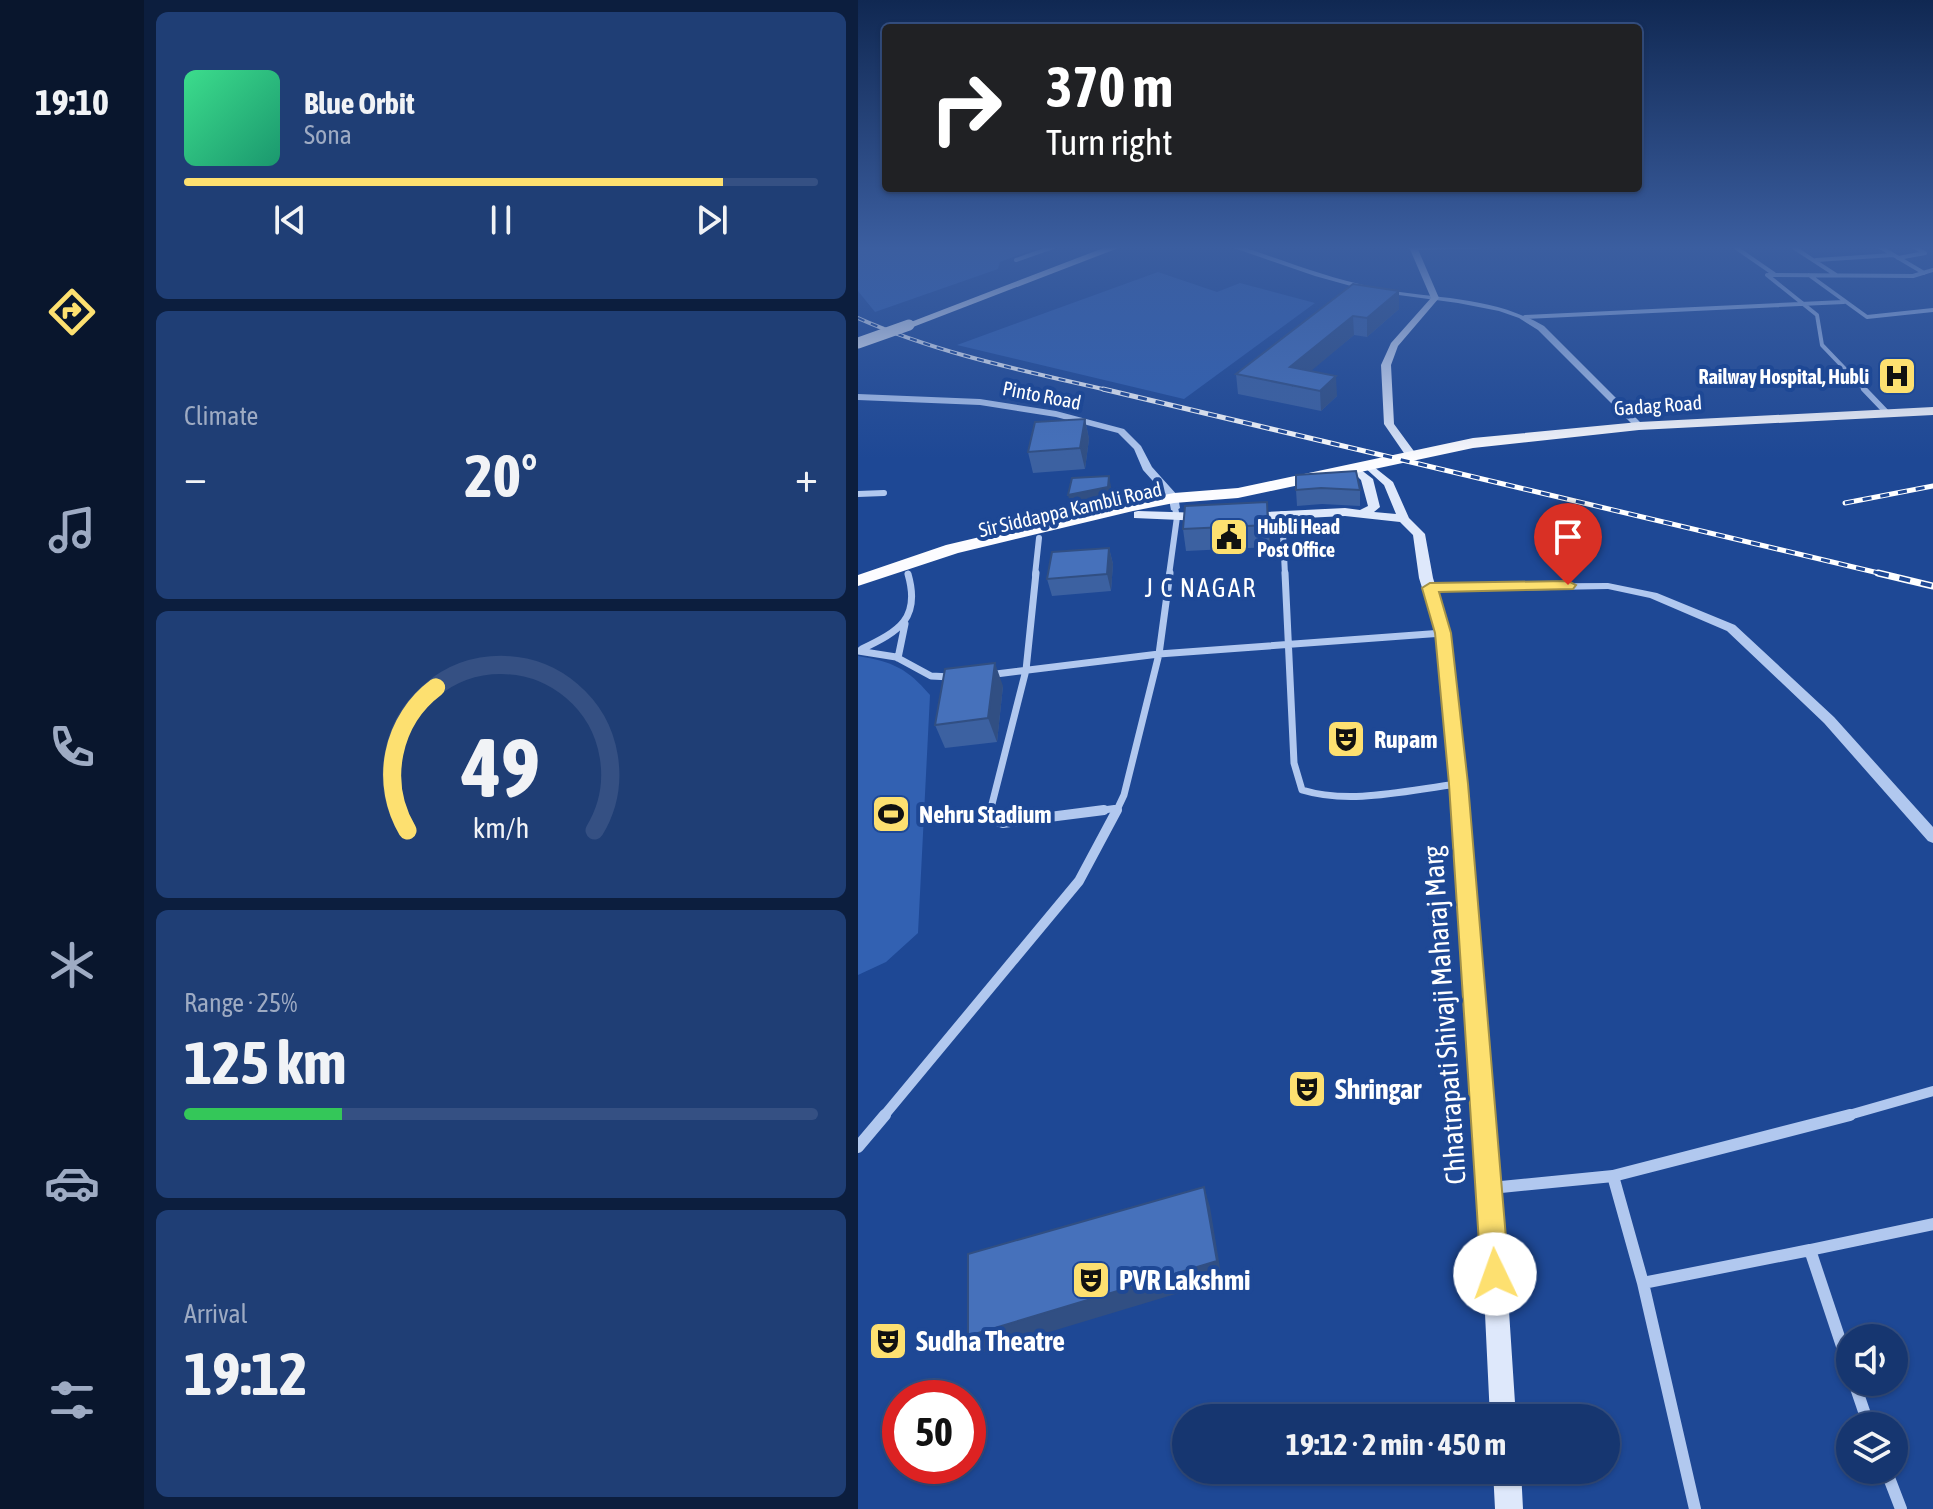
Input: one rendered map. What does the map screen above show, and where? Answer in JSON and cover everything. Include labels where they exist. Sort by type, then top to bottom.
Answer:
[{"type":"highway","name":"Gadag Road","points":[[1578,431],[1933,413]]},
{"type":"highway","name":"Gadag Road","points":[[1179,505],[1473,443],[1639,426],[1933,413]]},
{"type":"highway","name":"Sir Siddappa Kambli Road","points":[[858,592],[957,558],[1179,505]]},
{"type":"highway","name":"Sir Siddappa Kambli Road","points":[[858,581],[952,549],[1179,505]]},
{"type":"main road","points":[[904,323],[919,317]]},
{"type":"main road","points":[[859,339],[920,317]]},
{"type":"main road","points":[[1410,454],[1389,424],[1386,365],[1394,345],[1418,317]]},
{"type":"main road","points":[[1362,468],[1374,507],[1362,514]]},
{"type":"main road","name":"Chhatrapati Shivaji Maharaj Marg","points":[[1362,468],[1389,484],[1404,519],[1419,534],[1443,633],[1490,1188],[1502,1404]]},
{"type":"main road","points":[[1179,505],[1225,517],[1362,514],[1404,519]]},
{"type":"main road","points":[[1508,1484],[1509,1509]]},
{"type":"street","points":[[1526,317],[1541,328],[1639,426]]},
{"type":"street","points":[[1817,317],[1822,345],[1887,413]]},
{"type":"street","name":"Pinto Road","points":[[859,398],[980,402],[1056,414],[1121,431],[1138,448],[1147,468],[1179,505]]},
{"type":"street","points":[[858,494],[884,493]]},
{"type":"street","points":[[858,1147],[1079,881],[1118,808],[1124,795],[1159,654],[1179,505]]},
{"type":"street","points":[[1282,514],[1294,763],[1302,790],[1312,795],[1339,796],[1458,784]]},
{"type":"street","points":[[1039,538],[1026,670],[990,812],[994,820],[1003,823],[1118,808]]},
{"type":"street","points":[[898,658],[905,623],[914,608],[908,574]]},
{"type":"street","points":[[1433,598],[1608,586],[1653,595],[1731,628],[1829,720],[1899,803],[1933,837]]},
{"type":"street","points":[[860,650],[887,637],[905,623]]},
{"type":"street","points":[[979,676],[1159,654],[1443,633]]},
{"type":"street","points":[[860,650],[898,658],[931,676],[963,678]]},
{"type":"street","points":[[1490,1188],[1613,1176],[1933,1091]]},
{"type":"street","points":[[1613,1176],[1643,1283],[1695,1509]]},
{"type":"street","points":[[1643,1283],[1933,1224]]},
{"type":"street","points":[[1810,1250],[1836,1328]]},
{"type":"street","points":[[1891,1484],[1901,1509]]},
{"type":"shaded area","points":[[1033,317],[1295,317],[1184,399],[957,345]]},
{"type":"shaded area","name":"Nehru Stadium","points":[[858,656],[898,668],[914,678],[930,695],[918,933],[886,962],[858,975]]},
{"type":"building","points":[[1310,317],[1351,317],[1290,367],[1336,376],[1320,391],[1236,374]]},
{"type":"building","points":[[1085,419],[1080,448],[1028,452],[1035,422]]},
{"type":"building","points":[[1356,471],[1360,490],[1296,490],[1296,475]]},
{"type":"building","points":[[1109,476],[1108,487],[1068,495],[1072,478]]},
{"type":"building","points":[[1267,502],[1268,525],[1183,529],[1185,506]]},
{"type":"building","points":[[1109,548],[1107,574],[1047,579],[1052,552]]},
{"type":"building","points":[[995,663],[988,718],[935,725],[945,669]]},
{"type":"building","points":[[1204,1187],[1217,1261],[968,1336],[968,1254]]},
{"type":"railway","points":[[858,318],[951,352],[1111,391]]},
{"type":"railway","points":[[1103,389],[1887,575]]},
{"type":"railway","points":[[1845,503],[1933,486]]},
{"type":"railway","points":[[1878,573],[1933,586]]},
{"type":"place","name":"Railway Hospital, Hubli","points":[[1897,376]]},
{"type":"place","name":"Hubli Head Post Office","points":[[1229,537]]},
{"type":"place","name":"Rupam","points":[[1346,739]]},
{"type":"place","name":"Nehru Stadium","points":[[891,814]]},
{"type":"place","name":"Shringar","points":[[1307,1089]]},
{"type":"place","name":"PVR Lakshmi","points":[[1091,1280]]},
{"type":"place","name":"Sudha Theatre","points":[[888,1341]]},
{"type":"district","name":"J C NAGAR","points":[[1201,588]]},
{"type":"route","points":[[1495,1274],[1458,784],[1443,633],[1430,588],[1568,585]]}]
